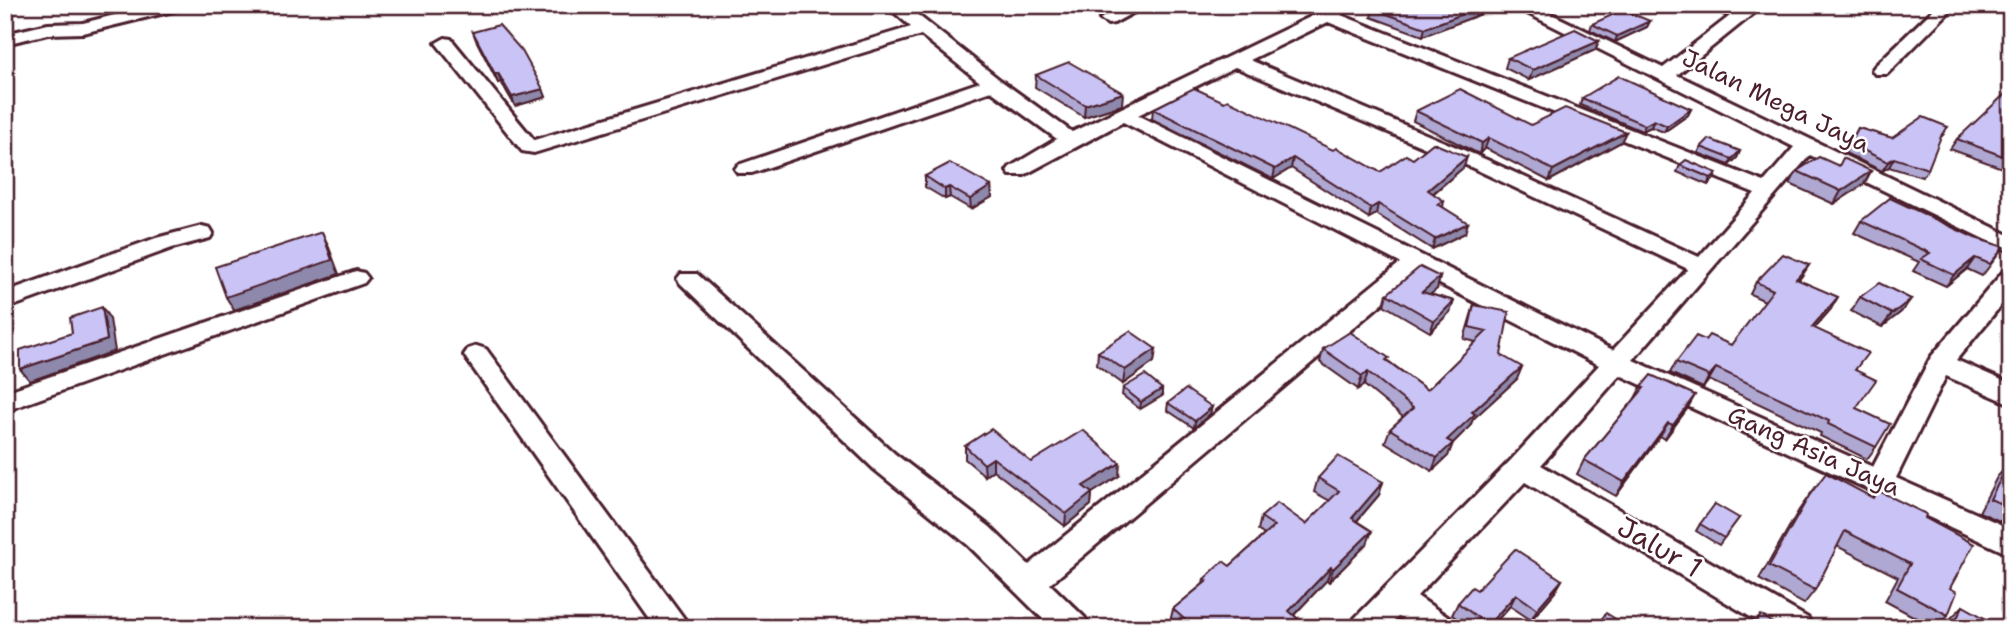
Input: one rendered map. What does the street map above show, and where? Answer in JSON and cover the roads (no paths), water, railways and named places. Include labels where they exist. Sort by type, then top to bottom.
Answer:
[{"type":"street","points":[[5,39],[48,29],[83,28],[175,5]]},
{"type":"street","points":[[894,5],[993,84],[1071,140]]},
{"type":"street","points":[[1108,19],[1139,5]]},
{"type":"street","points":[[1017,171],[1071,140],[1349,5]]},
{"type":"street","name":"Jalan Mega Jaya","points":[[1519,5],[2011,245]]},
{"type":"street","points":[[1712,5],[1750,10]]},
{"type":"street","points":[[1881,70],[1948,5]]},
{"type":"street","points":[[1664,75],[1750,10]]},
{"type":"street","points":[[1328,16],[1767,190]]},
{"type":"street","points":[[445,43],[529,147],[534,147],[924,29]]},
{"type":"street","points":[[1236,61],[1480,164],[1703,267]]},
{"type":"street","points":[[745,169],[993,84]]},
{"type":"street","name":"Gang Asia Jaya","points":[[1125,116],[1615,362],[2011,543]]},
{"type":"street","points":[[1366,628],[1522,467],[1703,267],[1807,145]]},
{"type":"street","points":[[5,300],[164,243],[202,233]]},
{"type":"street","points":[[1027,584],[1416,262]]},
{"type":"street","points":[[1880,481],[1940,363],[2011,277]]},
{"type":"street","points":[[5,402],[356,278]]},
{"type":"street","points":[[688,279],[885,463],[979,536],[1073,628]]},
{"type":"street","points":[[477,355],[675,628]]},
{"type":"street","points":[[1940,363],[2011,395]]},
{"type":"street","name":"Jalur 1","points":[[1522,467],[1797,628]]},
{"type":"street","points":[[1396,598],[1438,628]]}]
